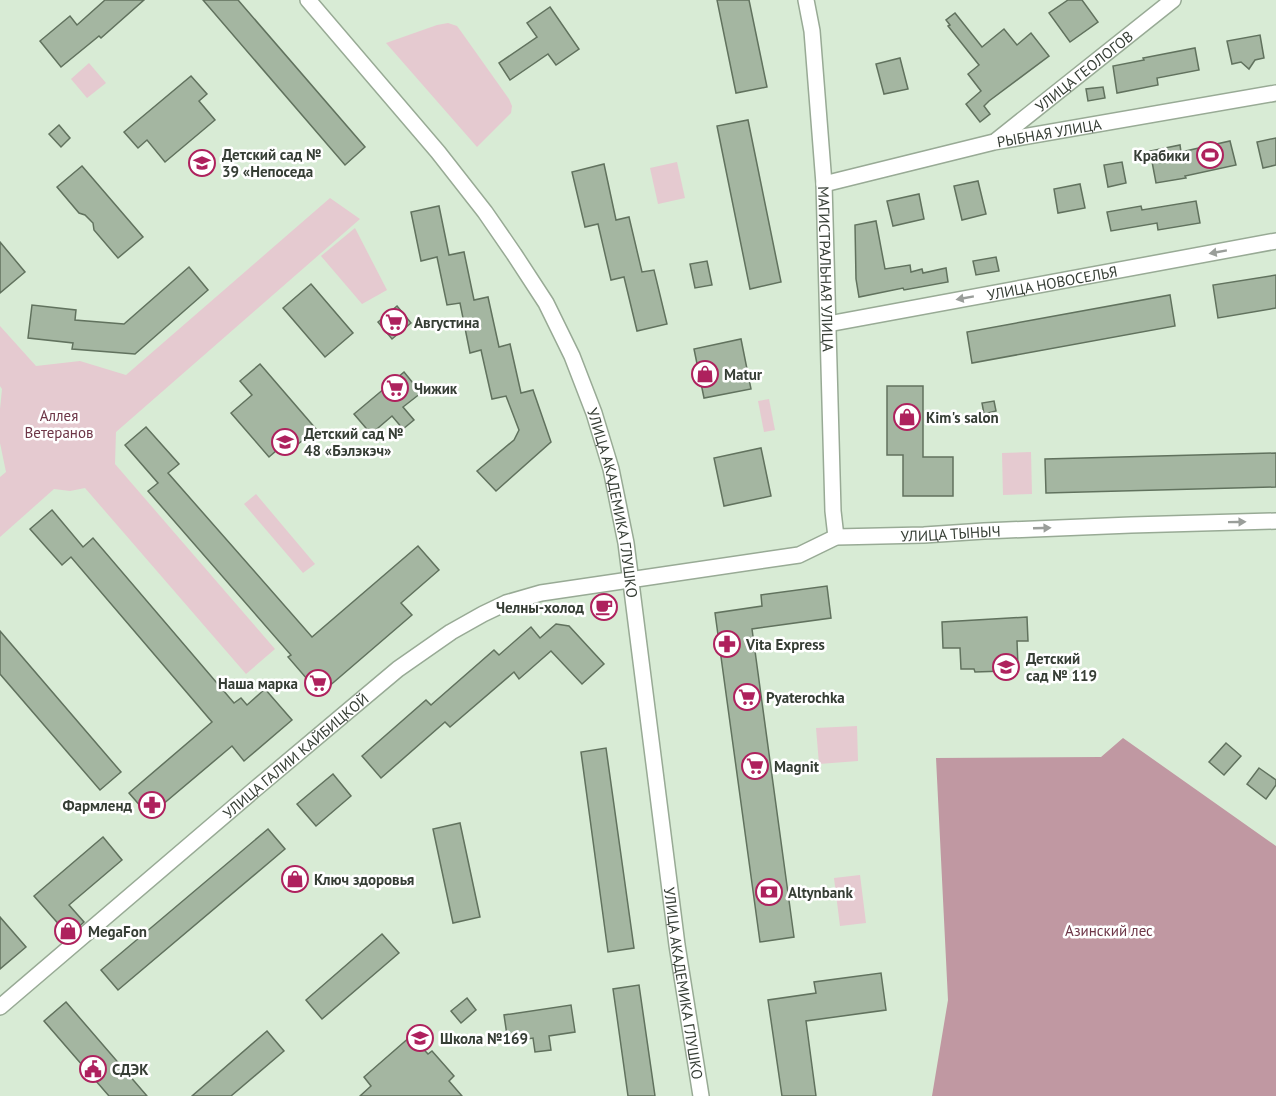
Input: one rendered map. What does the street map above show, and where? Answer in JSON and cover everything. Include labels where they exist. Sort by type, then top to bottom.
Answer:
[{"type":"street","name":"УЛИЦА АКАДЕМИКА ГЛУШКО","points":[[308,0],[466,187],[514,254],[546,303],[572,356],[594,413],[611,469],[626,543],[677,945],[701,1096]]},
{"type":"street","name":"МАГИСТРАЛЬНАЯ УЛИЦА","points":[[806,0],[812,31],[824,184],[832,511],[836,537]]},
{"type":"street","name":"УЛИЦА ГЕОЛОГОВ","points":[[994,142],[1173,0]]},
{"type":"street","name":"РЫБНАЯ УЛИЦА","points":[[824,184],[994,142],[1276,93]]},
{"type":"street","name":"УЛИЦА НОВОСЕЛЬЯ","points":[[828,324],[1276,241]]},
{"type":"street","name":"УЛИЦА ТЫНЫЧ","points":[[631,579],[799,555],[836,537],[1276,521]]},
{"type":"street","name":"УЛИЦА ГАЛИИ КАЙБИЦКОЙ","points":[[0,1007],[364,697],[398,669],[451,632],[515,600],[541,593],[631,579]]},
{"type":"green space","points":[[448,23],[457,26],[512,106],[511,113],[477,147],[386,43]]},
{"type":"green space","points":[[89,63],[106,83],[87,98],[71,79]]},
{"type":"green space","points":[[677,162],[685,198],[658,204],[650,168]]},
{"type":"green space","name":"Аллея Ветеранов","points":[[330,198],[360,219],[116,432],[115,464],[275,649],[246,674],[85,488],[70,491],[54,489],[0,537],[0,477],[6,472],[0,443],[2,389],[0,386],[0,326],[36,366],[80,361],[126,375]]},
{"type":"green space","points":[[355,228],[387,290],[362,304],[321,256]]},
{"type":"green space","points":[[769,399],[775,430],[764,432],[758,401]]},
{"type":"green space","points":[[1031,452],[1032,494],[1003,495],[1002,453]]},
{"type":"green space","points":[[256,494],[315,564],[303,573],[244,504]]},
{"type":"green space","points":[[857,726],[858,761],[819,764],[816,728]]},
{"type":"green space","name":"Азинский лес","points":[[1123,738],[1276,846],[1276,1096],[932,1096],[948,1000],[936,758],[1101,757]]},
{"type":"green space","points":[[860,875],[866,923],[840,926],[834,878]]},
{"type":"building","points":[[105,0],[144,0],[101,38],[99,36],[61,67],[40,41],[70,16],[77,25]]},
{"type":"building","points":[[203,0],[238,0],[365,147],[345,165]]},
{"type":"building","points":[[717,0],[749,0],[767,87],[736,93]]},
{"type":"building","points":[[1068,0],[1082,0],[1098,22],[1070,42],[1049,13]]},
{"type":"building","points":[[550,7],[579,49],[556,65],[548,54],[510,80],[499,63],[537,37],[527,23]]},
{"type":"building","points":[[955,13],[982,47],[1004,29],[1017,45],[1031,33],[1049,56],[989,101],[984,106],[990,114],[980,122],[966,104],[981,91],[968,74],[979,65],[948,26],[950,25],[946,20]]},
{"type":"building","points":[[1260,35],[1264,58],[1255,60],[1249,69],[1241,62],[1232,64],[1227,41]]},
{"type":"building","points":[[1195,48],[1199,70],[1157,78],[1158,85],[1117,93],[1113,66]]},
{"type":"building","points":[[900,58],[908,89],[884,94],[876,64]]},
{"type":"building","points":[[191,76],[207,94],[199,101],[215,120],[165,162],[147,140],[138,148],[124,132]]},
{"type":"building","points":[[1103,87],[1105,98],[1088,101],[1086,89]]},
{"type":"building","points":[[748,120],[781,282],[750,289],[717,126]]},
{"type":"building","points":[[59,125],[70,138],[61,147],[49,134]]},
{"type":"building","points":[[1276,138],[1276,165],[1263,168],[1257,142]]},
{"type":"building","points":[[1230,141],[1236,165],[1156,183],[1150,151],[1180,145],[1181,152]]},
{"type":"building","points":[[1122,162],[1126,183],[1108,187],[1104,165]]},
{"type":"building","points":[[604,164],[616,220],[629,217],[642,272],[654,270],[667,324],[637,331],[624,277],[611,280],[598,224],[585,227],[572,172]]},
{"type":"building","points":[[82,166],[143,237],[118,258],[94,230],[93,223],[85,215],[79,213],[57,187]]},
{"type":"building","points":[[978,181],[986,214],[962,220],[954,186]]},
{"type":"building","points":[[1080,184],[1085,208],[1058,213],[1054,189]]},
{"type":"building","points":[[919,194],[924,219],[893,226],[887,201]]},
{"type":"building","points":[[1196,201],[1200,223],[1158,230],[1157,223],[1111,231],[1107,212],[1141,206],[1142,210]]},
{"type":"building","points":[[439,206],[449,255],[464,252],[474,300],[488,297],[499,347],[510,344],[521,393],[533,390],[551,442],[496,491],[477,471],[514,440],[519,430],[506,396],[492,399],[481,350],[470,353],[460,303],[447,305],[437,257],[421,261],[411,212]]},
{"type":"building","points":[[876,221],[885,269],[910,265],[911,272],[922,269],[923,273],[946,268],[948,282],[859,297],[856,279],[855,225]]},
{"type":"building","points":[[0,242],[25,272],[0,293]]},
{"type":"building","points":[[996,257],[999,271],[976,275],[973,261]]},
{"type":"building","points":[[707,261],[712,285],[695,288],[690,264]]},
{"type":"building","points":[[189,267],[208,290],[135,354],[72,349],[73,343],[28,338],[32,305],[76,310],[75,320],[124,324]]},
{"type":"building","points":[[1276,275],[1276,308],[1218,318],[1213,285]]},
{"type":"building","points":[[311,284],[353,333],[325,357],[283,308]]},
{"type":"building","points":[[1170,295],[1175,326],[972,363],[967,332]]},
{"type":"building","points":[[397,306],[411,323],[392,339],[378,322]]},
{"type":"building","points":[[741,339],[751,389],[704,398],[694,349]]},
{"type":"building","points":[[260,364],[316,429],[297,445],[291,438],[269,457],[231,413],[252,395],[240,381]]},
{"type":"building","points":[[404,372],[421,393],[403,407],[414,420],[403,429],[392,416],[371,434],[354,414]]},
{"type":"building","points":[[887,386],[923,386],[923,457],[953,457],[953,496],[903,496],[903,455],[887,455]]},
{"type":"building","points":[[994,401],[996,411],[984,414],[982,403]]},
{"type":"building","points":[[146,427],[179,464],[168,473],[312,637],[418,546],[439,570],[401,603],[412,615],[320,694],[288,657],[291,655],[148,491],[158,483],[125,445]]},
{"type":"building","points":[[761,448],[771,496],[724,506],[714,458]]},
{"type":"building","points":[[1276,453],[1276,487],[1046,493],[1045,459]]},
{"type":"building","points":[[52,510],[83,547],[93,538],[234,703],[241,698],[247,705],[265,689],[292,720],[244,761],[232,746],[149,816],[129,793],[212,722],[71,557],[62,565],[30,529]]},
{"type":"building","points":[[827,586],[831,618],[752,629],[794,937],[760,942],[715,613],[762,606],[761,595]]},
{"type":"building","points":[[1027,617],[1028,641],[1017,641],[1018,667],[1005,667],[1005,671],[975,672],[974,669],[961,669],[960,648],[943,648],[942,622]]},
{"type":"building","points":[[556,624],[569,626],[604,664],[582,684],[551,651],[519,679],[514,672],[450,727],[445,722],[381,778],[362,756],[426,700],[431,705],[494,650],[499,655],[531,627],[540,638]]},
{"type":"building","points":[[0,631],[121,772],[100,790],[0,674]]},
{"type":"building","points":[[1226,743],[1241,756],[1224,775],[1209,762]]},
{"type":"building","points":[[606,748],[634,948],[608,952],[581,752]]},
{"type":"building","points":[[1259,768],[1276,780],[1276,785],[1266,799],[1247,784]]},
{"type":"building","points":[[333,774],[351,796],[316,826],[297,804]]},
{"type":"building","points":[[460,823],[480,917],[453,923],[433,829]]},
{"type":"building","points":[[268,829],[285,849],[118,990],[101,970]]},
{"type":"building","points":[[103,837],[122,860],[69,905],[84,922],[69,936],[34,896]]},
{"type":"building","points":[[0,917],[26,947],[0,969]]},
{"type":"building","points":[[382,934],[399,953],[322,1019],[306,1000]]},
{"type":"building","points":[[881,973],[886,1010],[806,1021],[816,1096],[782,1096],[768,1000],[816,993],[814,982]]},
{"type":"building","points":[[639,985],[655,1096],[628,1096],[613,989]]},
{"type":"building","points":[[467,998],[476,1010],[461,1023],[451,1011]]},
{"type":"building","points":[[66,1002],[147,1096],[109,1096],[44,1021]]},
{"type":"building","points":[[571,1005],[575,1032],[549,1036],[551,1050],[535,1052],[533,1038],[508,1042],[504,1015]]},
{"type":"building","points":[[267,1031],[284,1051],[231,1096],[192,1096]]},
{"type":"building","points":[[411,1036],[428,1054],[432,1051],[454,1076],[449,1081],[462,1096],[360,1096],[371,1086],[364,1077]]},
{"type":"place","name":"Крабики","points":[[1210,155]]},
{"type":"place","name":"Детский сад № 39 «Непоседа","points":[[202,163]]},
{"type":"place","name":"Августина","points":[[394,322]]},
{"type":"place","name":"Matur","points":[[705,374]]},
{"type":"place","name":"Чижик","points":[[395,388]]},
{"type":"place","name":"Kim's salon","points":[[907,417]]},
{"type":"place","name":"Детский сад № 48 «Бэлэкэч»","points":[[285,442]]},
{"type":"place","name":"Челны-холод","points":[[604,607]]},
{"type":"place","name":"Vita Express","points":[[727,644]]},
{"type":"place","name":"Детский сад № 119","points":[[1006,667]]},
{"type":"place","name":"Наша марка","points":[[318,683]]},
{"type":"place","name":"Pyaterochka","points":[[747,697]]},
{"type":"place","name":"Magnit","points":[[755,766]]},
{"type":"place","name":"Фармленд","points":[[152,805]]},
{"type":"place","name":"Ключ здоровья","points":[[295,879]]},
{"type":"place","name":"Altynbank","points":[[769,892]]},
{"type":"place","name":"MegaFon","points":[[68,931]]},
{"type":"place","name":"Школа №169","points":[[420,1038]]},
{"type":"place","name":"СДЭК","points":[[93,1069]]}]
